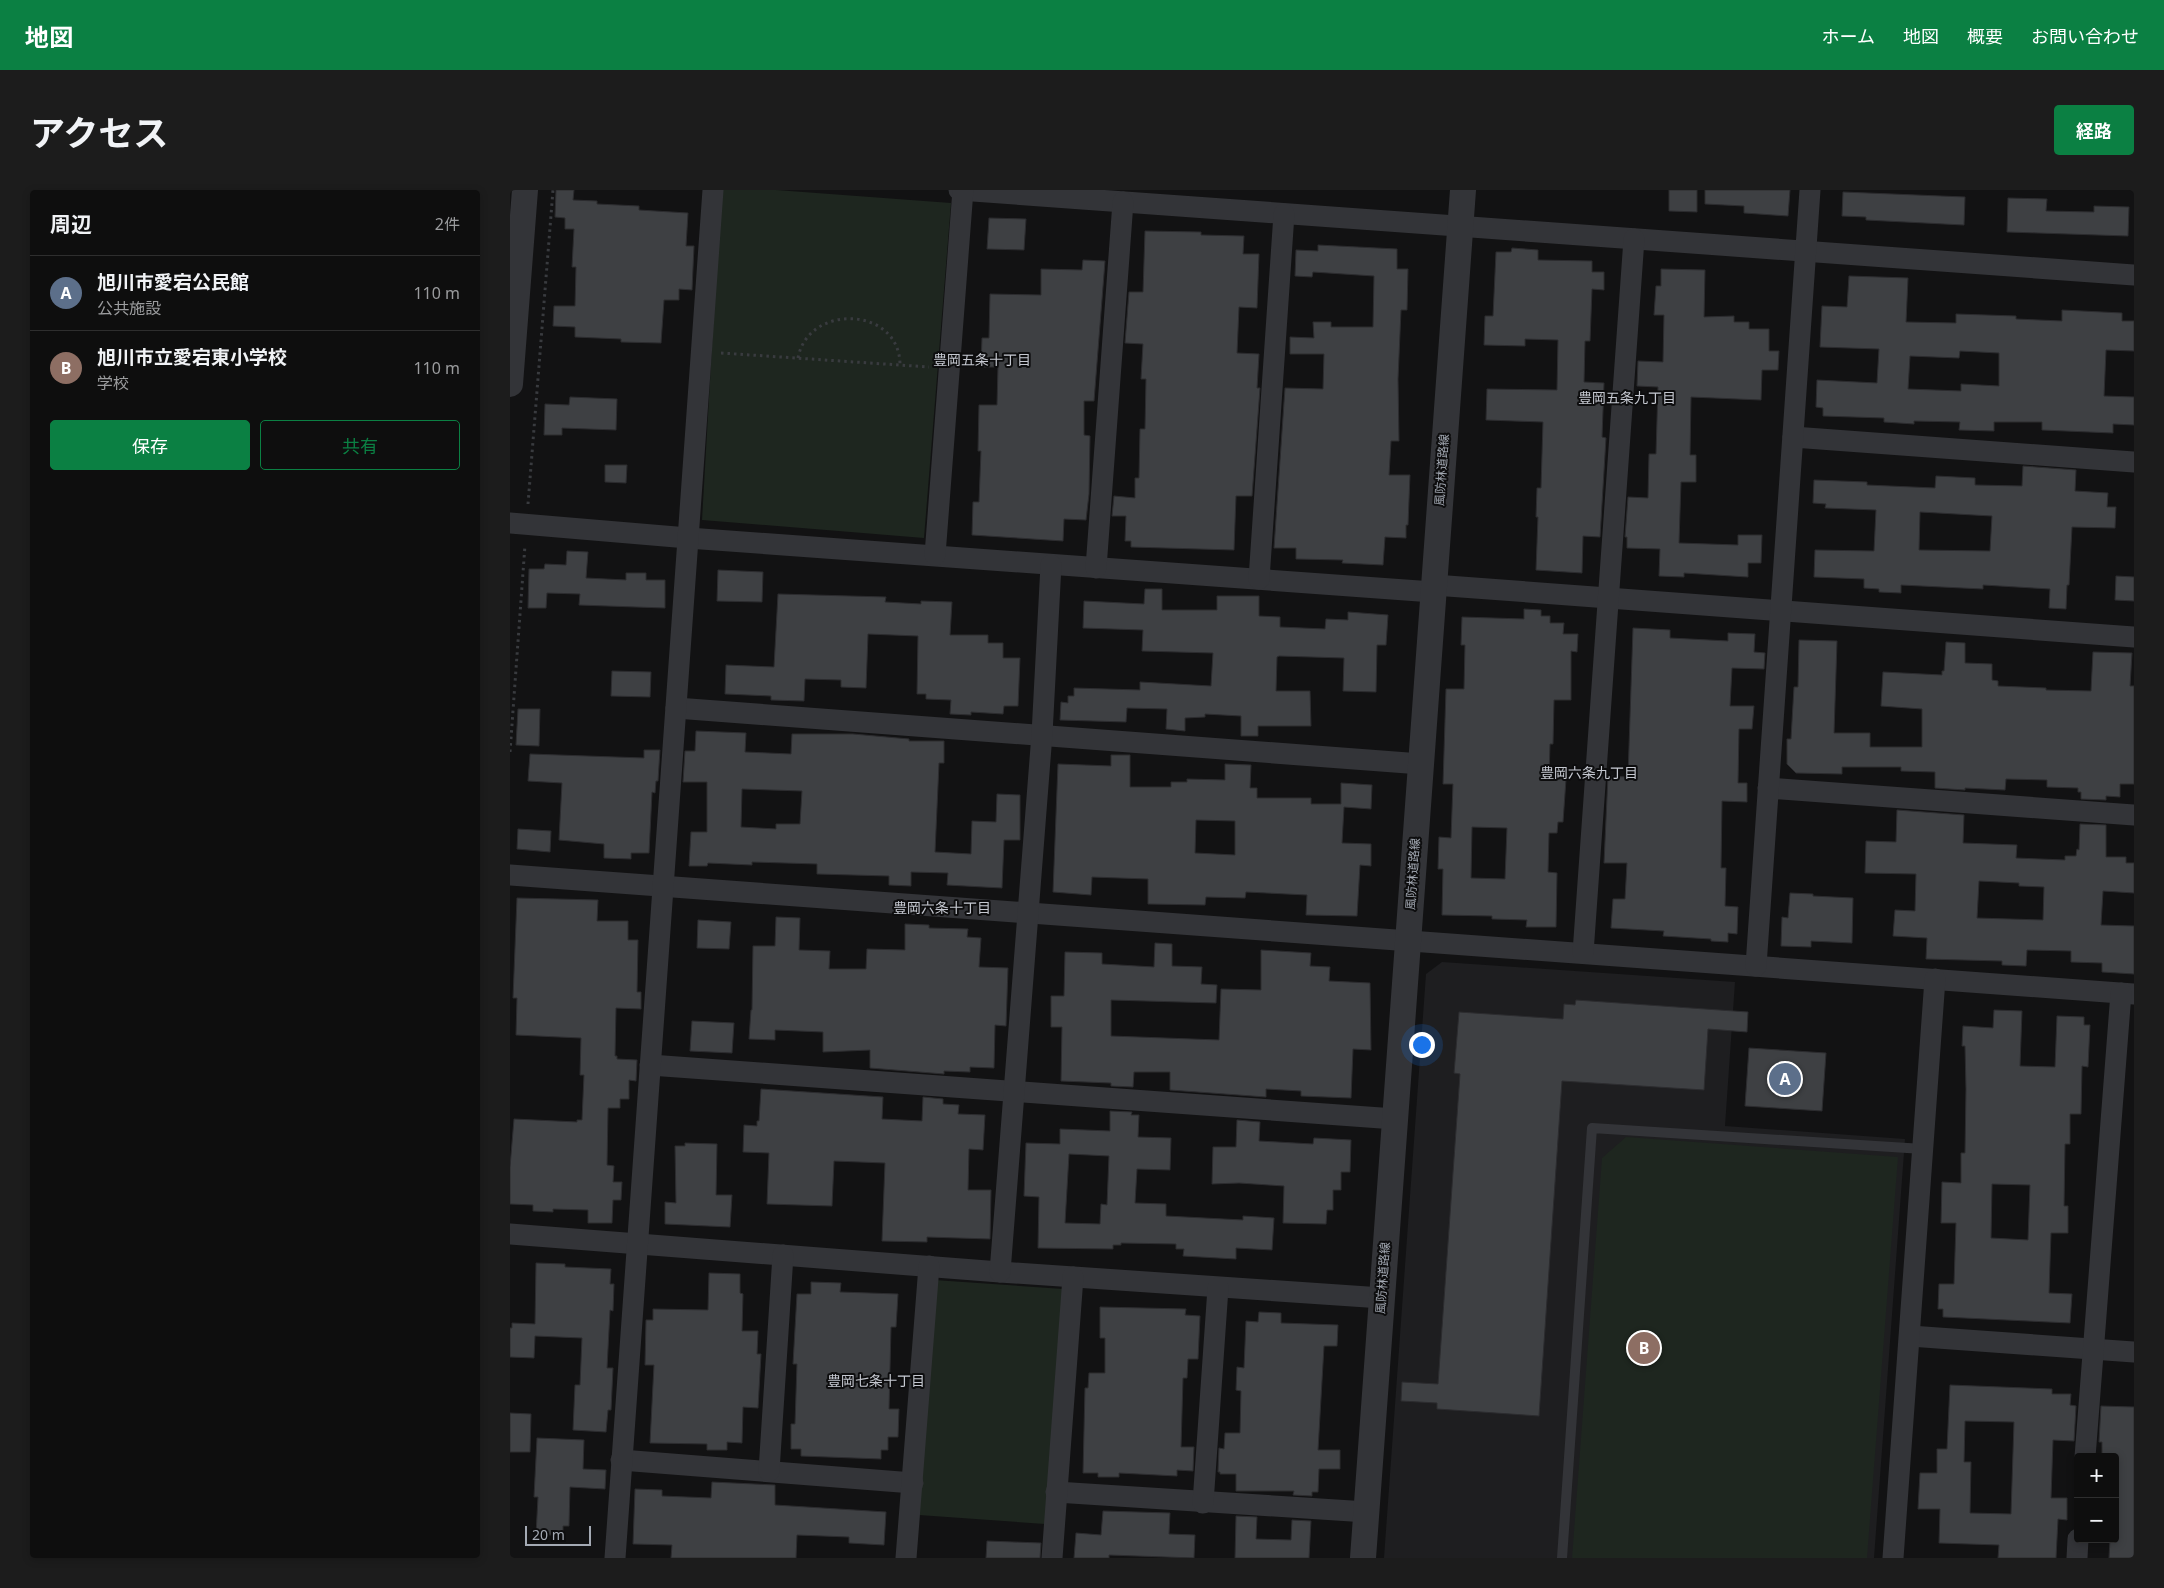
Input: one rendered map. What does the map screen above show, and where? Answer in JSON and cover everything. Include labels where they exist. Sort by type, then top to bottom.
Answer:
[{"type":"street","points":[[510,384],[525,190]]},
{"type":"street","points":[[614,1558],[703,352],[713,190]]},
{"type":"street","points":[[935,555],[962,190],[2134,275]]},
{"type":"street","name":"風防林道路線","points":[[1363,1558],[1463,190]]},
{"type":"street","points":[[1756,966],[1810,190]]},
{"type":"street","points":[[1096,568],[1123,202]]},
{"type":"street","points":[[1259,579],[1284,214]]},
{"type":"street","points":[[1583,953],[1634,239]]},
{"type":"street","points":[[1793,436],[2134,462]]},
{"type":"street","points":[[518,523],[688,538],[1051,565],[1259,579],[1608,598],[2134,637]]},
{"type":"street","points":[[1000,1272],[1042,734],[1051,565]]},
{"type":"street","points":[[676,708],[1042,734],[1421,764]]},
{"type":"street","points":[[1768,788],[2134,815]]},
{"type":"street","points":[[510,875],[2128,993],[2092,1349],[2085,1453]]},
{"type":"street","points":[[1893,1558],[1935,979]]},
{"type":"street","points":[[650,1065],[1015,1093],[1395,1119]]},
{"type":"street","points":[[510,1234],[1000,1272],[1382,1298]]},
{"type":"street","points":[[768,1471],[783,1256]]},
{"type":"street","points":[[906,1558],[929,1266]]},
{"type":"street","points":[[1052,1558],[1073,1277]]},
{"type":"street","points":[[1203,1503],[1218,1288]]},
{"type":"street","points":[[1910,1336],[2134,1352]]},
{"type":"street","points":[[621,1460],[913,1483]]},
{"type":"street","points":[[1056,1492],[1203,1503],[1366,1512]]},
{"type":"street","points":[[2077,1558],[2078,1543]]},
{"type":"lane","points":[[1562,1558],[1592,1128],[1923,1149]]},
{"type":"path","points":[[510,752],[518,523],[552,190]]},
{"type":"path","points":[[798,358],[804,342],[812,332],[824,324],[838,319],[866,320],[888,333],[900,354],[900,365]]},
{"type":"path","points":[[703,352],[949,369]]},
{"type":"shaded area","points":[[721,190],[776,190],[951,203],[924,538],[702,520]]},
{"type":"shaded area","points":[[1442,962],[1735,982],[1725,1126],[1905,1139],[1874,1558],[1384,1558],[1426,974]]},
{"type":"shaded area","points":[[1626,1137],[1898,1157],[1867,1558],[1572,1558],[1602,1158]]},
{"type":"shaded area","points":[[934,1280],[1063,1289],[1045,1524],[919,1515]]},
{"type":"building","points":[[556,190],[574,190],[573,200],[597,201],[597,204],[639,206],[639,210],[688,213],[686,246],[694,246],[692,290],[679,289],[679,300],[664,300],[661,343],[621,342],[621,339],[575,337],[575,327],[553,326],[554,306],[575,306],[576,267],[572,267],[574,229],[565,229],[565,218],[555,217]]},
{"type":"building","points":[[1669,190],[1697,190],[1697,212],[1669,211]]},
{"type":"building","points":[[1705,190],[1790,190],[1788,216],[1744,213],[1744,206],[1705,204]]},
{"type":"building","points":[[1843,192],[1965,197],[1964,225],[1866,220],[1866,217],[1842,216]]},
{"type":"building","points":[[2008,198],[2047,199],[2046,211],[2094,212],[2094,206],[2129,207],[2128,236],[2007,232]]},
{"type":"building","points":[[989,218],[1026,219],[1024,250],[987,249]]},
{"type":"building","points":[[1145,231],[1201,232],[1201,235],[1244,236],[1243,254],[1259,254],[1257,308],[1239,307],[1237,353],[1259,354],[1257,388],[1260,388],[1252,496],[1236,496],[1234,550],[1131,547],[1131,541],[1125,541],[1126,516],[1112,516],[1114,496],[1135,498],[1135,478],[1139,478],[1140,429],[1145,429],[1146,379],[1141,379],[1143,344],[1125,343],[1129,292],[1143,292]]},
{"type":"building","points":[[1318,245],[1397,249],[1397,269],[1408,269],[1407,310],[1401,310],[1398,379],[1399,441],[1391,441],[1389,475],[1410,475],[1408,525],[1406,525],[1406,538],[1385,537],[1383,565],[1342,563],[1343,560],[1296,559],[1296,548],[1274,548],[1285,388],[1323,389],[1324,354],[1290,354],[1290,337],[1314,338],[1313,322],[1331,322],[1331,327],[1373,327],[1374,276],[1313,272],[1312,277],[1295,276],[1296,250],[1318,251]]},
{"type":"building","points":[[1512,248],[1538,250],[1538,260],[1592,261],[1592,272],[1604,272],[1604,290],[1592,289],[1590,341],[1585,341],[1584,382],[1604,383],[1602,437],[1606,438],[1600,537],[1583,536],[1582,573],[1536,570],[1537,488],[1541,488],[1543,422],[1486,420],[1487,389],[1557,390],[1558,340],[1525,339],[1525,346],[1484,345],[1485,316],[1493,316],[1496,252],[1511,252]]},
{"type":"building","points":[[1083,260],[1105,261],[1094,401],[1084,401],[1084,435],[1090,436],[1089,494],[1086,520],[1064,519],[1063,541],[972,535],[973,502],[979,502],[981,451],[978,451],[979,405],[997,405],[998,367],[981,367],[982,338],[989,338],[990,294],[1041,295],[1041,269],[1082,270]]},
{"type":"building","points":[[1661,269],[1705,270],[1704,317],[1734,316],[1734,322],[1749,322],[1749,329],[1769,329],[1769,351],[1779,351],[1778,370],[1762,370],[1761,400],[1691,397],[1690,455],[1696,455],[1696,482],[1681,482],[1679,543],[1738,545],[1738,535],[1762,535],[1761,563],[1748,563],[1748,577],[1684,573],[1684,577],[1659,576],[1660,549],[1627,548],[1627,537],[1625,537],[1628,497],[1648,498],[1649,454],[1656,454],[1658,387],[1637,386],[1638,361],[1663,362],[1664,315],[1654,315],[1656,286],[1661,286]]},
{"type":"building","points":[[1849,276],[1908,278],[1906,322],[1956,323],[1956,314],[2016,316],[2016,319],[2062,321],[2062,310],[2122,313],[2122,321],[2134,321],[2134,351],[2106,350],[2104,396],[2134,397],[2134,425],[2113,424],[2113,433],[2042,430],[2042,422],[1994,422],[1994,431],[1959,430],[1960,422],[1914,421],[1914,424],[1884,422],[1884,418],[1823,416],[1823,408],[1816,407],[1817,380],[1877,383],[1879,349],[1820,347],[1822,306],[1847,307]],"holes":[[[1960,351],[1999,353],[1999,386],[1961,384],[1961,391],[1908,389],[1910,356],[1959,358]]]},
{"type":"building","points":[[570,397],[617,399],[616,430],[562,428],[562,435],[544,435],[545,404],[569,405]]},
{"type":"building","points":[[605,465],[627,465],[626,483],[605,482]]},
{"type":"building","points":[[2023,466],[2076,470],[2075,491],[2108,493],[2107,507],[2116,507],[2115,528],[2072,527],[2066,609],[2049,608],[2050,589],[1983,585],[1983,589],[1901,585],[1901,593],[1879,592],[1879,589],[1864,588],[1864,579],[1814,577],[1815,550],[1874,551],[1876,510],[1825,508],[1826,504],[1813,503],[1814,480],[1867,482],[1867,485],[1935,488],[1936,476],[1975,478],[1975,485],[2022,486]],"holes":[[[1920,512],[1992,516],[1990,551],[1919,550]]]},
{"type":"building","points":[[567,551],[588,552],[586,578],[626,580],[626,573],[646,573],[646,580],[665,580],[665,608],[579,605],[580,594],[547,593],[546,608],[528,608],[529,569],[544,569],[545,564],[566,565]]},
{"type":"building","points":[[718,570],[763,572],[762,602],[717,601]]},
{"type":"building","points":[[2116,576],[2134,577],[2134,601],[2115,600]]},
{"type":"building","points":[[1145,589],[1162,589],[1162,610],[1217,610],[1217,596],[1259,596],[1259,616],[1280,617],[1280,627],[1325,629],[1326,619],[1348,620],[1348,612],[1388,615],[1386,645],[1377,645],[1376,692],[1343,691],[1344,658],[1279,656],[1277,657],[1276,691],[1310,691],[1311,726],[1258,726],[1258,736],[1241,736],[1241,716],[1205,714],[1205,717],[1185,718],[1185,731],[1166,729],[1167,709],[1127,708],[1126,722],[1060,720],[1061,702],[1068,703],[1068,696],[1074,696],[1074,688],[1140,690],[1140,682],[1211,686],[1213,653],[1142,651],[1143,630],[1083,628],[1084,601],[1144,604]]},
{"type":"building","points":[[778,594],[886,597],[885,602],[921,604],[921,601],[952,602],[950,635],[988,635],[988,643],[1003,643],[1003,658],[1020,658],[1018,706],[1004,706],[1003,714],[971,712],[971,715],[950,714],[951,700],[926,699],[926,694],[917,694],[918,636],[868,634],[866,688],[841,687],[841,680],[805,679],[804,701],[771,700],[771,696],[725,694],[726,665],[774,667]]},
{"type":"building","points":[[1524,609],[1541,610],[1541,616],[1550,616],[1550,623],[1564,623],[1563,634],[1578,634],[1577,652],[1571,651],[1571,700],[1554,700],[1553,744],[1550,744],[1549,779],[1566,779],[1563,822],[1558,822],[1557,833],[1549,833],[1548,872],[1557,873],[1556,927],[1526,927],[1527,920],[1492,919],[1492,916],[1442,915],[1443,869],[1438,869],[1439,837],[1451,838],[1453,784],[1443,784],[1446,689],[1464,689],[1465,645],[1461,645],[1462,617],[1524,619]],"holes":[[[1472,827],[1507,828],[1505,879],[1471,878]]]},
{"type":"building","points":[[1633,628],[1670,630],[1670,638],[1728,641],[1728,633],[1755,634],[1754,652],[1765,653],[1764,669],[1732,668],[1730,706],[1754,706],[1752,729],[1739,729],[1738,783],[1747,783],[1747,802],[1722,801],[1721,868],[1726,868],[1725,906],[1738,907],[1737,934],[1728,933],[1728,942],[1663,936],[1664,931],[1611,928],[1613,899],[1625,899],[1627,863],[1604,863],[1608,776],[1628,777]]},
{"type":"building","points":[[1799,640],[1837,641],[1834,733],[1870,733],[1870,747],[1922,747],[1922,709],[1881,706],[1883,672],[1942,675],[1942,671],[1944,671],[1946,642],[1965,643],[1965,663],[1992,664],[1992,680],[1998,681],[1998,686],[2046,688],[2046,690],[2091,691],[2093,652],[2132,653],[2130,686],[2134,686],[2134,784],[2120,784],[2120,797],[2106,796],[2106,800],[2081,799],[2081,792],[2078,792],[2078,788],[2047,787],[2047,780],[2006,779],[2005,790],[1935,788],[1935,772],[1901,771],[1901,767],[1842,767],[1842,774],[1796,773],[1787,764],[1787,739],[1791,739],[1794,687],[1798,687]]},
{"type":"building","points":[[612,671],[651,672],[650,697],[611,696]]},
{"type":"building","points":[[518,709],[540,709],[539,746],[516,745]]},
{"type":"building","points":[[696,731],[746,733],[745,752],[791,754],[792,734],[853,734],[909,739],[909,741],[944,741],[944,763],[939,763],[935,852],[971,854],[972,821],[996,822],[997,794],[1020,795],[1020,840],[1004,840],[1002,888],[947,885],[948,873],[911,872],[911,886],[889,885],[889,876],[817,874],[817,864],[752,862],[752,865],[708,863],[707,866],[689,866],[691,832],[707,832],[707,782],[683,782],[685,751],[695,751]],"holes":[[[742,789],[802,791],[800,824],[776,824],[776,829],[741,827]]]},
{"type":"building","points":[[644,750],[660,750],[658,781],[656,781],[655,793],[652,792],[649,853],[631,853],[631,859],[604,858],[604,844],[559,840],[562,783],[528,781],[530,754],[644,758]]},
{"type":"building","points":[[1111,755],[1130,755],[1130,787],[1171,787],[1171,782],[1187,782],[1187,779],[1225,780],[1225,764],[1251,765],[1250,788],[1257,788],[1257,798],[1311,798],[1311,804],[1341,804],[1341,783],[1372,785],[1371,809],[1344,807],[1342,843],[1371,844],[1371,866],[1360,865],[1357,916],[1306,915],[1307,895],[1246,892],[1245,898],[1206,897],[1205,905],[1148,904],[1148,879],[1092,877],[1091,895],[1053,892],[1058,764],[1111,766]],"holes":[[[1196,820],[1235,821],[1235,855],[1195,853]]]},
{"type":"building","points":[[1897,810],[1964,815],[1963,843],[2017,845],[2016,858],[2065,860],[2065,856],[2076,856],[2077,849],[2079,850],[2080,824],[2106,825],[2106,857],[2126,857],[2126,863],[2134,863],[2134,893],[2103,891],[2101,925],[2134,926],[2134,974],[2102,972],[2102,963],[2071,962],[2071,951],[2027,950],[2026,966],[2002,965],[2002,961],[1926,959],[1927,938],[1893,936],[1895,910],[1915,911],[1916,874],[1865,873],[1866,841],[1896,842]],"holes":[[[1979,881],[2019,883],[2019,886],[2044,887],[2043,920],[1977,918]]]},
{"type":"building","points":[[518,829],[551,831],[550,852],[517,849]]},
{"type":"building","points":[[1790,893],[1853,898],[1852,943],[1811,941],[1811,947],[1781,946],[1782,917],[1788,918]]},
{"type":"building","points":[[517,898],[598,900],[597,921],[628,921],[628,940],[638,940],[637,992],[641,992],[641,1009],[616,1008],[615,1056],[617,1056],[617,1059],[637,1060],[636,1081],[629,1080],[629,1099],[620,1099],[620,1108],[608,1108],[607,1165],[614,1166],[613,1182],[622,1182],[621,1200],[613,1200],[612,1223],[588,1223],[588,1210],[553,1209],[553,1212],[533,1211],[533,1205],[510,1204],[510,1167],[514,1119],[577,1122],[577,1120],[582,1120],[584,1075],[580,1075],[581,1038],[516,1035],[517,998],[513,998]]},
{"type":"building","points":[[776,917],[800,918],[799,950],[830,951],[829,969],[866,969],[867,949],[905,950],[905,924],[929,925],[929,928],[968,929],[967,937],[981,938],[979,967],[1008,968],[1006,1026],[995,1025],[994,1068],[970,1067],[970,1072],[944,1071],[944,1074],[870,1068],[870,1050],[823,1052],[823,1032],[775,1030],[775,1040],[749,1039],[752,1010],[753,946],[775,946]]},
{"type":"building","points":[[698,920],[731,922],[729,949],[697,948]]},
{"type":"building","points":[[1155,943],[1172,944],[1172,966],[1202,967],[1201,984],[1217,985],[1216,1003],[1111,1000],[1111,1036],[1219,1040],[1221,989],[1261,990],[1261,950],[1311,953],[1310,966],[1330,967],[1329,981],[1370,983],[1371,1050],[1353,1049],[1351,1098],[1301,1096],[1301,1091],[1266,1089],[1266,1097],[1170,1090],[1170,1072],[1134,1072],[1133,1087],[1111,1086],[1111,1083],[1061,1081],[1062,1027],[1051,1027],[1051,996],[1064,996],[1065,952],[1102,953],[1102,964],[1154,967]]},
{"type":"building","points":[[1576,1000],[1748,1012],[1747,1032],[1708,1029],[1704,1090],[1562,1081],[1539,1416],[1437,1409],[1437,1403],[1401,1401],[1402,1382],[1438,1384],[1460,1074],[1454,1073],[1459,1012],[1563,1019],[1564,1004],[1575,1005]]},
{"type":"building","points":[[1994,1010],[2022,1011],[2020,1066],[2055,1067],[2057,1016],[2084,1017],[2084,1025],[2090,1025],[2088,1067],[2082,1066],[2081,1114],[2070,1114],[2070,1144],[2065,1144],[2064,1206],[2068,1206],[2068,1233],[2051,1233],[2049,1293],[2072,1294],[2070,1323],[1943,1317],[1943,1309],[1938,1309],[1939,1284],[1954,1284],[1956,1223],[1941,1223],[1942,1182],[1961,1183],[1961,1153],[1965,1153],[1966,1089],[1965,1046],[1962,1046],[1963,1026],[1993,1028]],"holes":[[[1992,1184],[2030,1185],[2028,1240],[1991,1238]]]},
{"type":"building","points":[[692,1021],[734,1023],[732,1053],[690,1051]]},
{"type":"building","points":[[1749,1048],[1826,1053],[1822,1111],[1745,1106]]},
{"type":"building","points":[[761,1089],[883,1097],[882,1119],[922,1121],[923,1097],[943,1099],[943,1104],[959,1105],[958,1114],[985,1115],[983,1150],[969,1149],[968,1190],[991,1190],[990,1239],[927,1237],[927,1242],[882,1241],[885,1163],[834,1161],[832,1206],[767,1204],[769,1153],[743,1152],[744,1125],[757,1126],[757,1121],[759,1121]]},
{"type":"building","points":[[1110,1111],[1132,1112],[1131,1115],[1139,1115],[1138,1137],[1171,1138],[1170,1170],[1137,1169],[1135,1203],[1166,1204],[1166,1216],[1243,1220],[1243,1216],[1274,1218],[1272,1250],[1236,1248],[1236,1259],[1183,1256],[1184,1249],[1176,1249],[1176,1244],[1121,1243],[1121,1245],[1113,1245],[1113,1249],[1038,1248],[1039,1197],[1024,1196],[1026,1143],[1060,1144],[1060,1129],[1110,1131]],"holes":[[[1069,1154],[1109,1156],[1107,1205],[1101,1204],[1100,1224],[1065,1223]]]},
{"type":"building","points":[[1237,1120],[1260,1122],[1259,1141],[1313,1144],[1314,1138],[1351,1140],[1350,1172],[1341,1172],[1341,1190],[1333,1190],[1333,1210],[1327,1210],[1326,1224],[1283,1223],[1284,1186],[1239,1183],[1212,1184],[1213,1147],[1236,1147]]},
{"type":"building","points":[[685,1143],[717,1144],[716,1195],[732,1195],[730,1227],[665,1224],[665,1202],[676,1203],[675,1146],[685,1146]]},
{"type":"building","points":[[536,1263],[565,1264],[565,1267],[611,1269],[610,1284],[614,1284],[613,1311],[610,1310],[607,1368],[613,1368],[611,1410],[608,1410],[606,1432],[573,1430],[575,1385],[580,1385],[582,1338],[535,1336],[534,1358],[510,1357],[510,1328],[512,1328],[512,1323],[535,1324]]},
{"type":"building","points":[[709,1273],[740,1274],[740,1293],[743,1294],[742,1331],[758,1331],[757,1354],[761,1354],[758,1408],[743,1407],[742,1443],[727,1442],[727,1450],[707,1450],[707,1444],[650,1443],[654,1365],[645,1365],[646,1320],[653,1320],[653,1309],[708,1310]]},
{"type":"building","points":[[811,1282],[841,1283],[840,1292],[898,1294],[896,1327],[891,1327],[889,1409],[899,1409],[898,1437],[888,1437],[888,1450],[881,1450],[881,1459],[801,1456],[801,1449],[791,1449],[791,1424],[795,1424],[797,1364],[793,1364],[797,1294],[811,1294]]},
{"type":"building","points":[[1100,1307],[1186,1309],[1185,1315],[1200,1316],[1198,1359],[1188,1359],[1187,1378],[1183,1378],[1181,1447],[1194,1447],[1193,1471],[1177,1470],[1177,1476],[1119,1473],[1119,1477],[1098,1477],[1098,1473],[1083,1473],[1085,1388],[1088,1388],[1089,1373],[1105,1373],[1105,1338],[1100,1338]]},
{"type":"building","points":[[1259,1312],[1281,1313],[1281,1323],[1338,1325],[1337,1346],[1324,1346],[1318,1450],[1340,1450],[1340,1469],[1319,1469],[1318,1492],[1312,1492],[1312,1496],[1293,1495],[1294,1491],[1236,1491],[1236,1474],[1220,1474],[1218,1472],[1219,1448],[1224,1449],[1225,1433],[1240,1433],[1241,1391],[1236,1390],[1237,1367],[1244,1368],[1246,1321],[1258,1322]]},
{"type":"building","points":[[1950,1385],[2052,1389],[2052,1394],[2071,1394],[2070,1405],[2076,1406],[2074,1441],[2053,1440],[2051,1498],[2067,1498],[2067,1520],[2058,1519],[2056,1558],[1998,1558],[1999,1545],[1939,1543],[1940,1509],[1918,1509],[1920,1473],[1937,1473],[1937,1449],[1947,1449]],"holes":[[[1965,1421],[2014,1422],[2011,1514],[1970,1513],[1971,1462],[1964,1462]]]},
{"type":"building","points":[[2101,1406],[2134,1407],[2134,1558],[2109,1558],[2110,1543],[2119,1543],[2119,1453],[2102,1453],[2102,1442],[2099,1442]]},
{"type":"building","points":[[510,1413],[531,1414],[530,1452],[510,1452]]},
{"type":"building","points":[[537,1438],[584,1440],[583,1469],[606,1470],[605,1489],[570,1487],[569,1526],[563,1526],[563,1535],[536,1535],[538,1497],[534,1497]]},
{"type":"building","points":[[712,1482],[775,1485],[775,1505],[886,1512],[884,1545],[849,1543],[849,1537],[797,1535],[796,1558],[671,1558],[672,1545],[633,1544],[635,1489],[662,1490],[662,1496],[711,1498]]},
{"type":"building","points":[[1103,1511],[1170,1513],[1169,1534],[1195,1535],[1194,1558],[1109,1555],[1109,1558],[1074,1558],[1076,1533],[1101,1535]]},
{"type":"building","points":[[1236,1516],[1257,1517],[1256,1539],[1291,1540],[1292,1520],[1311,1521],[1309,1558],[1235,1558]]},
{"type":"building","points":[[987,1541],[1041,1543],[1040,1558],[986,1558]]},
{"type":"place","name":"旭川市愛宕公民館","points":[[1785,1079]]},
{"type":"place","name":"旭川市立愛宕東小学校","points":[[1644,1348]]},
{"type":"district","name":"豊岡五条十丁目","points":[[982,360]]},
{"type":"district","name":"豊岡五条九丁目","points":[[1627,398]]},
{"type":"district","name":"豊岡六条九丁目","points":[[1589,773]]},
{"type":"district","name":"豊岡六条十丁目","points":[[942,908]]},
{"type":"district","name":"豊岡七条十丁目","points":[[876,1381]]}]
